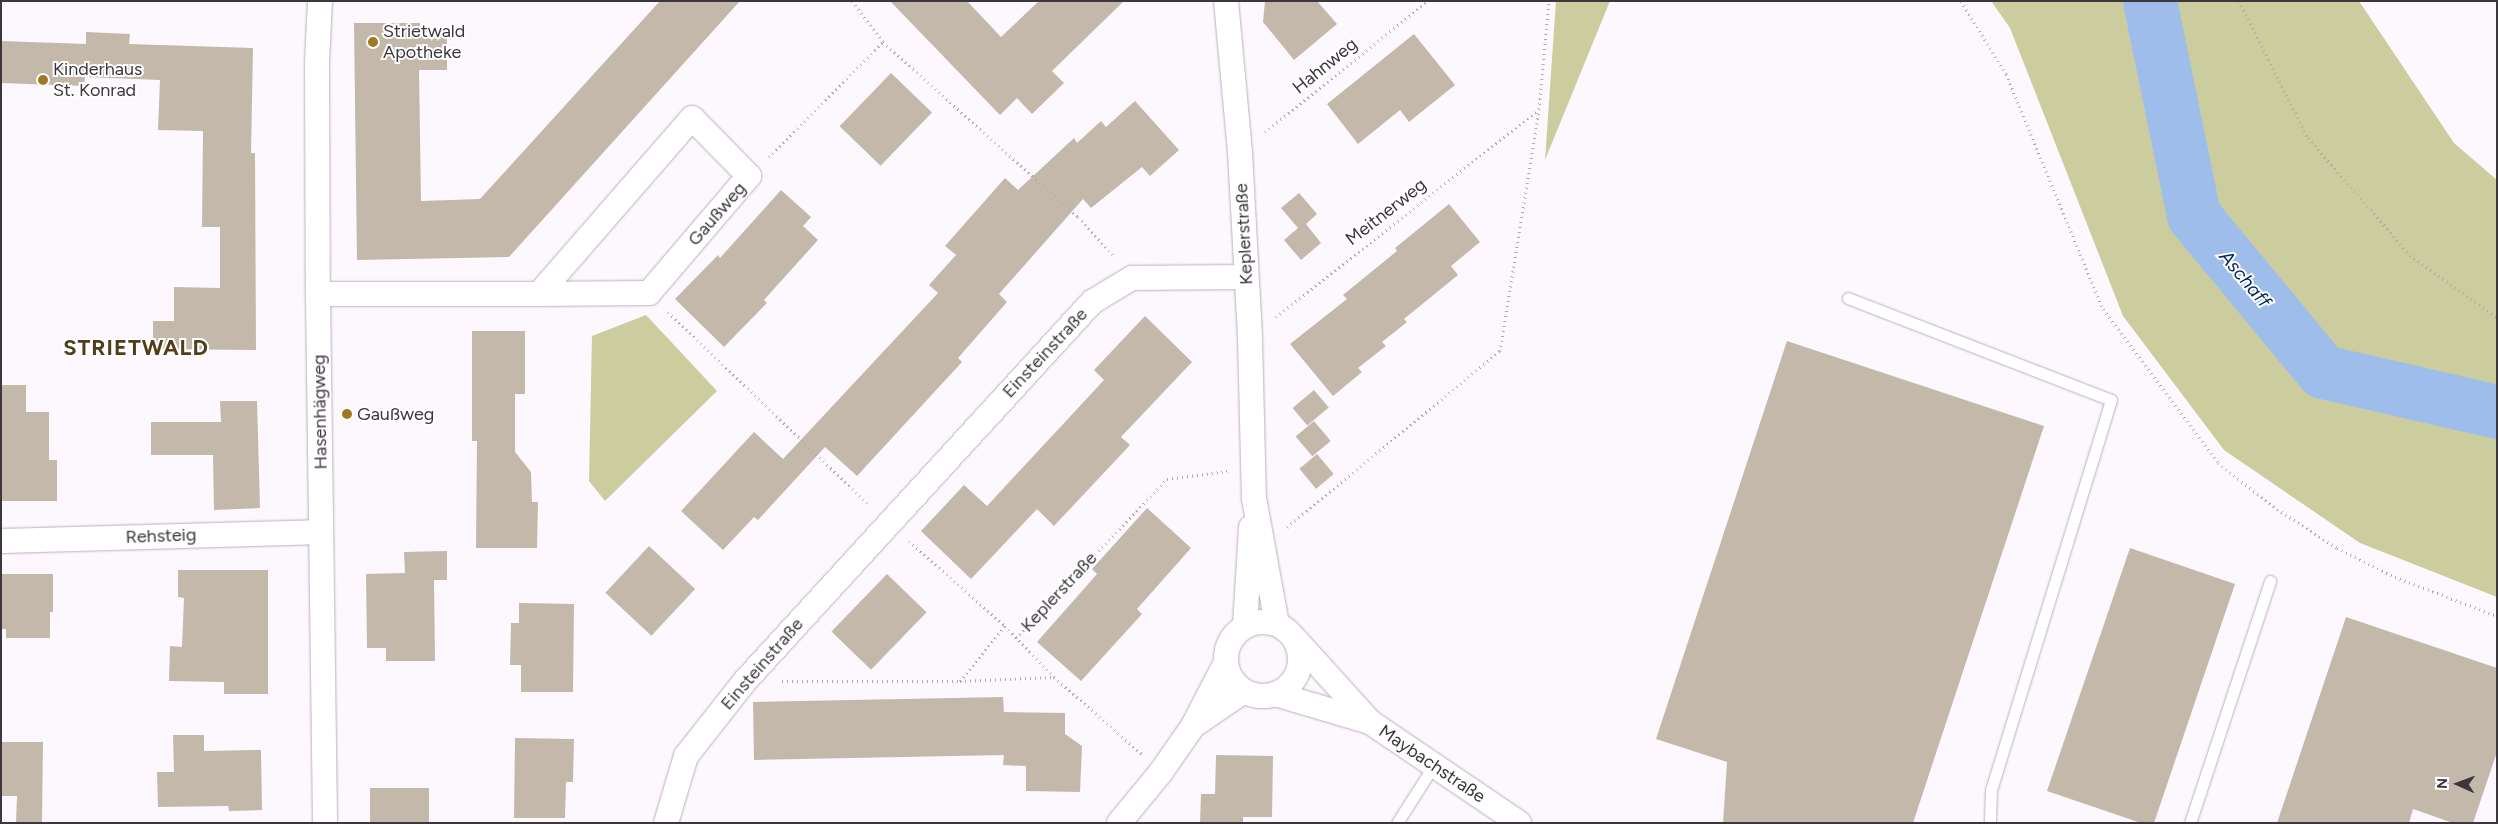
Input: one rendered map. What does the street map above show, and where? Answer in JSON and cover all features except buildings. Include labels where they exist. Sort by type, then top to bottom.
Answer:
[{"type":"street","name":"Hasenhägweg","points":[[320,1],[317,63],[318,294],[326,823]]},
{"type":"street","name":"Keplerstraße","points":[[1226,1],[1240,152],[1250,338],[1254,498],[1277,624]]},
{"type":"street","name":"Gaußweg","points":[[539,294],[692,118],[749,176],[649,293]]},
{"type":"street","name":"Einsteinstraße","points":[[666,823],[686,756],[745,681],[1092,302],[1132,278],[1246,277]]},
{"type":"street","points":[[318,294],[649,293]]},
{"type":"street","name":"Keplerstraße","points":[[1245,626],[1248,557],[1254,498]]},
{"type":"street","name":"Rehsteig","points":[[1,541],[321,532]]},
{"type":"street","points":[[1119,823],[1161,772],[1193,726],[1226,662],[1230,642],[1245,626],[1266,622],[1277,624],[1287,630],[1296,640],[1300,650],[1298,672],[1293,682],[1275,694],[1264,696],[1244,691],[1235,684],[1229,674],[1226,662]]},
{"type":"street","name":"Maybachstraße","points":[[1296,640],[1370,722],[1519,823]]},
{"type":"street","points":[[1193,726],[1244,691]]},
{"type":"street","name":"Maybachstraße","points":[[1275,694],[1370,722]]},
{"type":"lane","points":[[1848,298],[2111,400],[1991,790],[1990,823]]},
{"type":"lane","points":[[2190,823],[2270,581]]},
{"type":"lane","points":[[1397,823],[1434,765]]},
{"type":"path","points":[[852,1],[883,42],[1078,216],[1107,248]]},
{"type":"path","name":"Hahnweg","points":[[1240,152],[1428,1]]},
{"type":"path","points":[[1262,548],[1500,351],[1539,109],[1549,1]]},
{"type":"path","points":[[1961,1],[2006,74],[2103,309],[2218,463],[2277,509],[2337,548],[2395,577],[2497,616]]},
{"type":"path","points":[[2239,1],[2308,138],[2410,255],[2497,318]]},
{"type":"path","points":[[749,176],[883,42]]},
{"type":"path","name":"Meitnerweg","points":[[1250,338],[1539,109]]},
{"type":"path","points":[[649,293],[888,523]]},
{"type":"path","name":"Keplerstraße","points":[[1016,638],[1167,479],[1252,468]]},
{"type":"path","name":"Keplerstraße","points":[[888,523],[1005,626],[1054,677],[1140,752]]},
{"type":"path","name":"Keplerstraße","points":[[960,681],[1005,626]]},
{"type":"path","points":[[745,681],[960,681],[1054,677]]},
{"type":"green space","points":[[1556,1],[1610,1],[1545,160]]},
{"type":"green space","points":[[1991,1],[2359,1],[2454,143],[2497,180],[2497,597],[2360,543],[2224,450],[2123,316],[2010,28]]},
{"type":"green space","points":[[646,315],[717,391],[605,501],[589,481],[592,336]]},
{"type":"waterway","name":"Aschaff","points":[[2150,1],[2194,216],[2323,372],[2497,412]]},
{"type":"place","name":"Strietwald Apotheke","points":[[373,42]]},
{"type":"place","name":"Kinderhaus St. Konrad","points":[[43,80]]},
{"type":"place","name":"Gaußweg","points":[[347,414]]},
{"type":"district","name":"STRIETWALD","points":[[136,348]]}]
